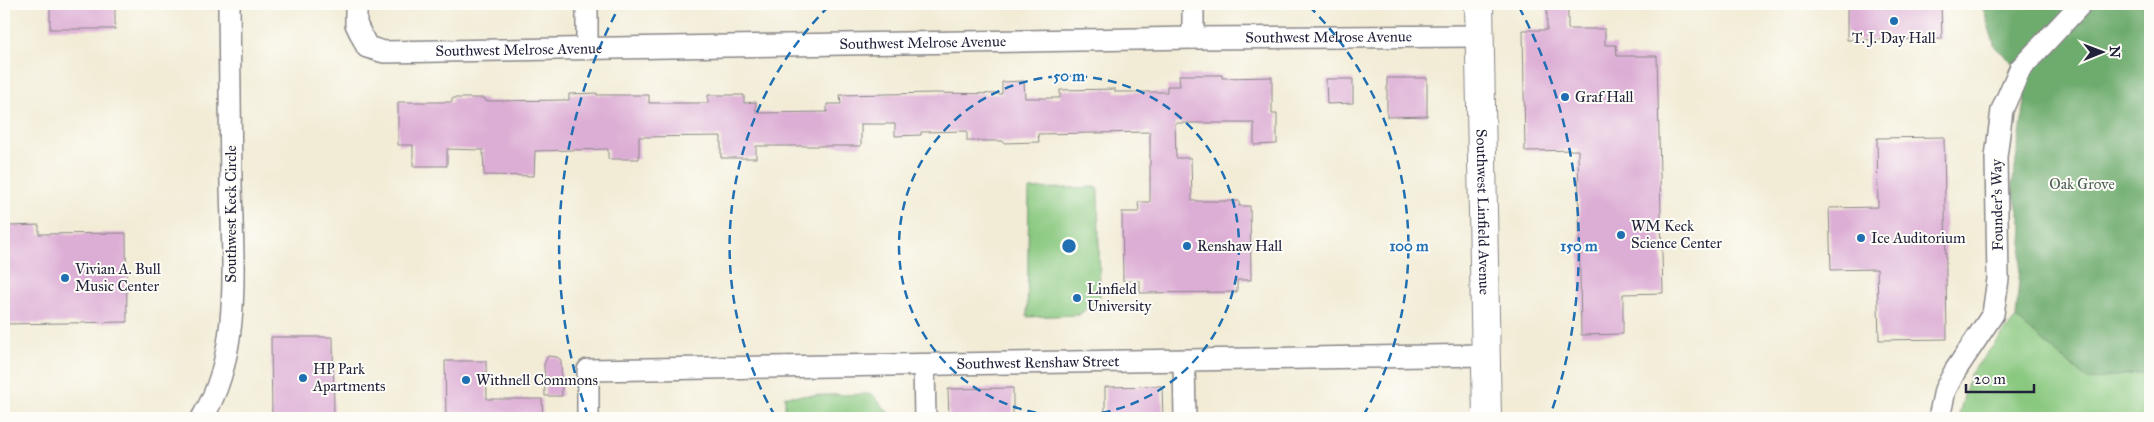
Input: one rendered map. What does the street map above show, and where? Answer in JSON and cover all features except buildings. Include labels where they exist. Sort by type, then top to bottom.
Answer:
[{"type":"street","name":"Southwest Keck Circle","points":[[202,418],[207,410],[224,365],[232,309],[230,4]]},
{"type":"street","name":"Southwest Melrose Avenue","points":[[356,4],[356,24],[367,48],[384,52],[1193,38],[1479,36]]},
{"type":"street","points":[[587,4],[587,48]]},
{"type":"street","points":[[1193,4],[1193,38]]},
{"type":"street","name":"Southwest Linfield Avenue","points":[[1478,4],[1487,418]]},
{"type":"street","name":"Founder's Way","points":[[1939,418],[1945,390],[1955,370],[1993,314],[1998,279],[1996,157],[2002,110],[2020,69],[2080,4]]},
{"type":"street","name":"Southwest Renshaw Street","points":[[588,418],[588,370],[1486,355]]},
{"type":"street","points":[[1184,360],[1185,418]]},
{"type":"street","points":[[924,365],[925,418]]},
{"type":"green space","name":"Oak Grove","points":[[1984,4],[2150,4],[2150,371],[2088,380],[2016,318],[2023,229],[2012,188],[2025,101],[2020,69],[1995,47],[1983,8]]},
{"type":"green space","points":[[1098,187],[1100,297],[1079,315],[1027,317],[1029,189]]},
{"type":"green space","points":[[2016,318],[2088,380],[2150,371],[2150,418],[1958,418],[1970,374]]},
{"type":"green space","points":[[872,394],[893,418],[736,418],[785,417],[785,396]]},
{"type":"place","name":"T. J. Day Hall","points":[[1894,21]]},
{"type":"place","name":"Graf Hall","points":[[1565,97]]},
{"type":"place","name":"WM Keck Science Center","points":[[1621,235]]},
{"type":"place","name":"Ice Auditorium","points":[[1861,238]]},
{"type":"place","name":"Renshaw Hall","points":[[1187,246]]},
{"type":"place","name":"Vivian A. Bull Music Center","points":[[65,278]]},
{"type":"place","name":"Linfield University","points":[[1077,298]]},
{"type":"place","name":"HP Park Apartments","points":[[303,378]]},
{"type":"place","name":"Withnell Commons","points":[[466,380]]}]
